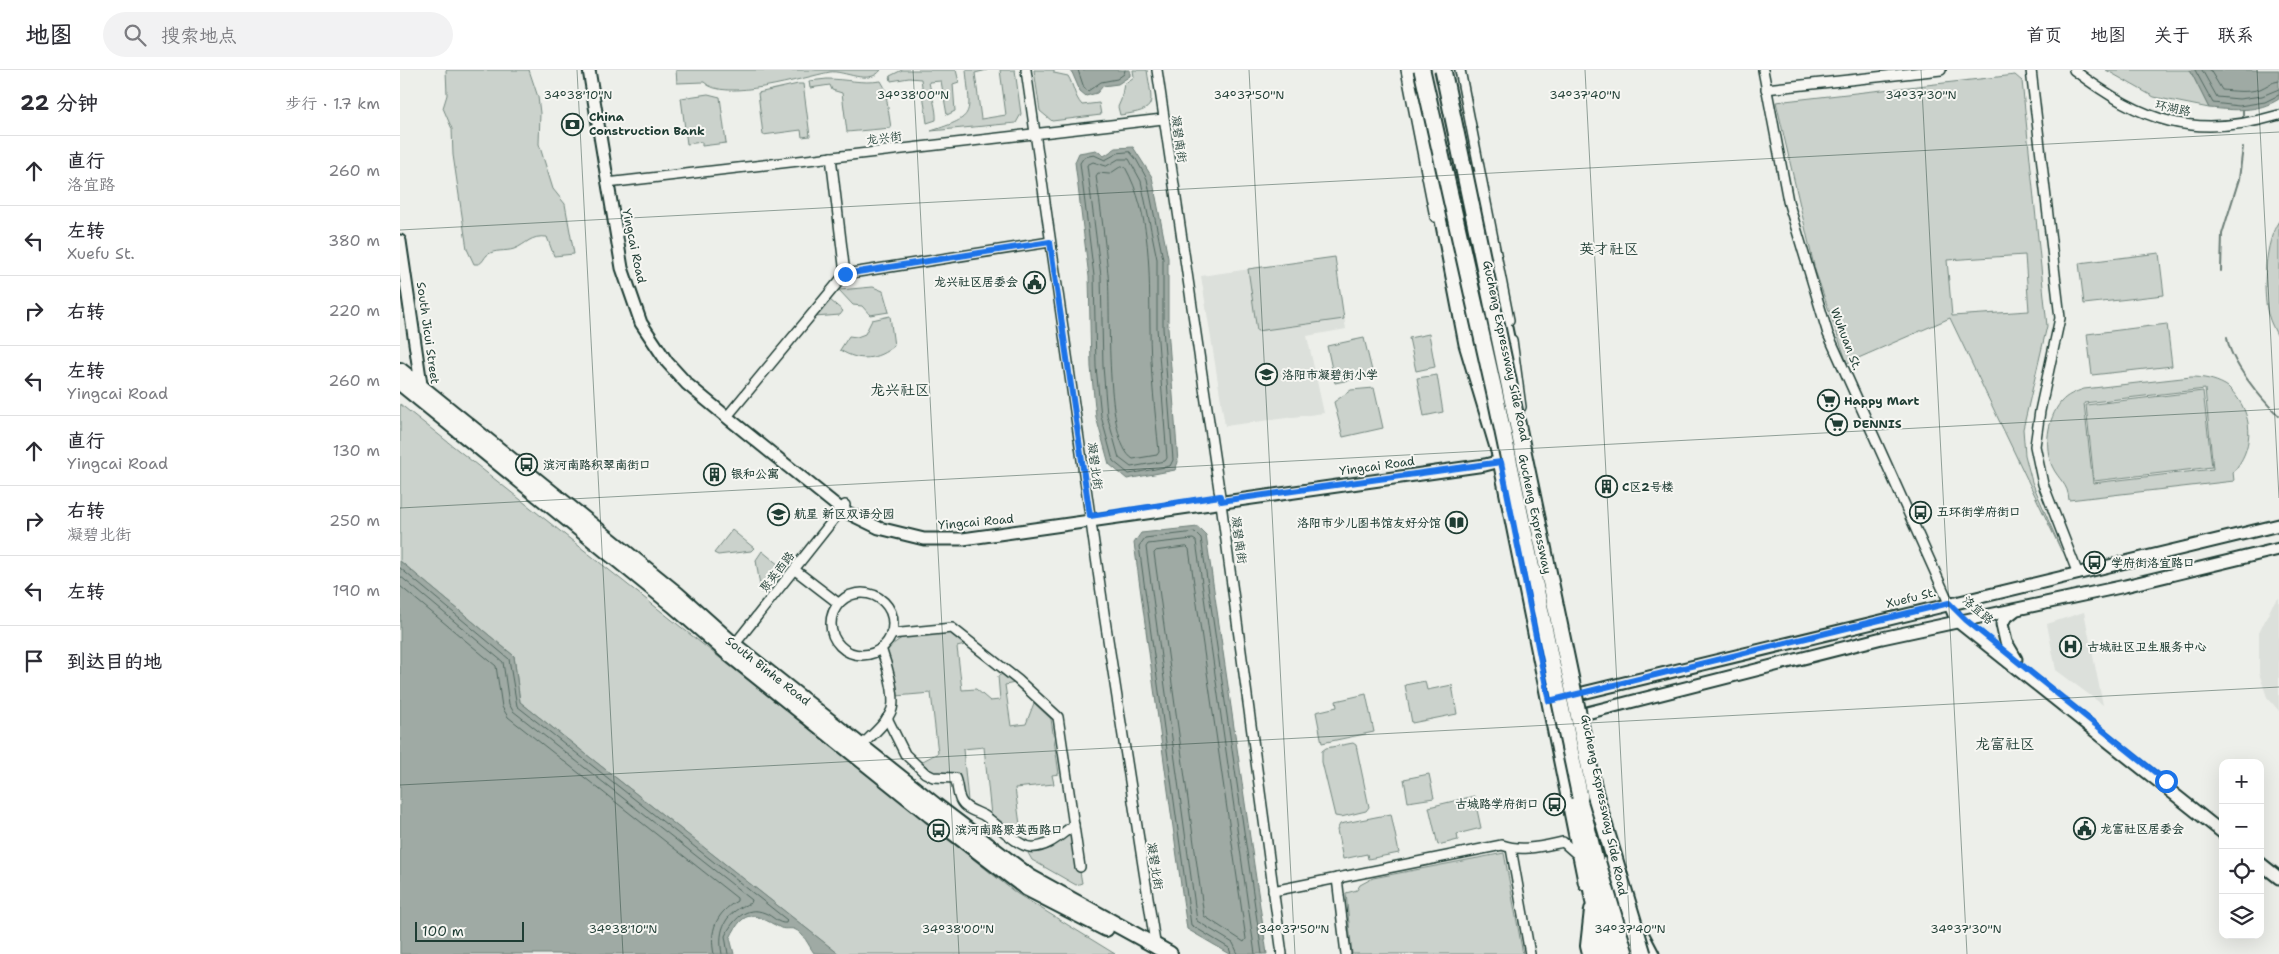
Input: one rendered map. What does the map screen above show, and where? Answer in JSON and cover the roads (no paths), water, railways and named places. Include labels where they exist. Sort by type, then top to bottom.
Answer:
[{"type":"highway","points":[[1416,70],[1467,344],[1501,458]]},
{"type":"highway","name":"Gucheng Expressway","points":[[1422,70],[1588,796],[1643,954]]},
{"type":"highway","name":"Gucheng Expressway","points":[[1443,70],[1588,796],[1589,878],[1602,954]]},
{"type":"highway","points":[[1449,70],[1501,309],[1525,443]]},
{"type":"highway","points":[[1588,796],[1617,954]]},
{"type":"highway","points":[[1588,796],[1629,954]]},
{"type":"main road","name":"Yingcai Road","points":[[589,70],[627,267],[645,320],[670,359],[692,381],[844,507]]},
{"type":"main road","name":"Yingcai Road","points":[[593,70],[627,288],[640,323],[659,351],[687,384],[844,507],[884,524],[929,535],[966,534],[1090,518],[1501,458],[1525,443]]},
{"type":"main road","points":[[1416,70],[1501,458],[1580,857],[1602,954]]},
{"type":"main road","name":"Gucheng Expressway Side Road","points":[[1449,70],[1525,443],[1635,954]]},
{"type":"main road","name":"South Jicui Street","points":[[400,241],[422,394]]},
{"type":"main road","name":"South Binhe Road","points":[[400,370],[422,394],[673,605],[862,745],[935,805],[1030,877],[1156,951]]},
{"type":"main road","name":"South Binhe Road","points":[[400,384],[422,394]]},
{"type":"main road","name":"Xuefu St.","points":[[1549,701],[1949,603],[2121,564],[2279,525]]},
{"type":"main road","points":[[1553,723],[1584,713],[1962,620],[2125,586],[2279,549]]},
{"type":"main road","points":[[2121,564],[2125,586]]},
{"type":"main road","name":"洛宜路","points":[[1949,603],[1962,620],[2219,830]]},
{"type":"main road","points":[[2016,660],[2006,642],[2002,624],[2012,612],[2026,608]]},
{"type":"main road","name":"洛宜路","points":[[1962,620],[2016,660],[2219,823]]},
{"type":"main road","name":"South Binhe Road","points":[[731,649],[930,815],[1026,888],[1156,951]]},
{"type":"main road","points":[[2264,859],[2279,871]]},
{"type":"main road","points":[[2264,866],[2279,878]]},
{"type":"main road","points":[[1624,896],[1652,954]]},
{"type":"main road","points":[[1590,954],[1588,946],[1592,910]]},
{"type":"main road","points":[[1156,951],[1170,954]]},
{"type":"street","name":"凝碧北街","points":[[1026,70],[1090,518],[1156,951]]},
{"type":"street","name":"凝碧南街","points":[[1157,70],[1221,499],[1282,954]]},
{"type":"street","points":[[1406,70],[1461,348],[1501,458]]},
{"type":"street","points":[[1460,70],[1508,308],[1525,443]]},
{"type":"street","name":"Wuhuan St.","points":[[1763,70],[1788,201],[1828,334],[1949,603]]},
{"type":"street","points":[[1766,89],[1942,70]]},
{"type":"street","points":[[2031,70],[2060,318],[2034,446],[2043,484],[2078,574]]},
{"type":"street","name":"环湖路","points":[[2074,70],[2126,106],[2162,121],[2223,126],[2256,122],[2279,115]]},
{"type":"street","name":"龙兴街","points":[[610,183],[1163,119]]},
{"type":"street","points":[[831,157],[845,274]]},
{"type":"street","points":[[730,413],[845,274],[1050,242]]},
{"type":"street","name":"聚英西路","points":[[731,649],[844,507]]},
{"type":"street","points":[[795,570],[838,603]]},
{"type":"street","points":[[858,592],[870,593],[880,598],[888,606],[892,617],[890,634],[881,648],[871,654],[859,655],[848,652],[839,645],[833,636],[830,624],[832,613],[838,603],[847,596],[858,592]]},
{"type":"street","points":[[890,634],[952,628],[1018,680],[1058,717],[1080,867]]},
{"type":"street","points":[[862,745],[887,718],[892,708],[892,696],[881,648]]},
{"type":"street","points":[[887,718],[905,754],[933,777],[952,776],[955,778],[960,800],[965,806],[987,818],[1020,843],[1029,848],[1050,843],[1074,825]]},
{"type":"street","points":[[1273,890],[1502,845],[1511,848],[1534,848],[1564,842],[1580,857]]},
{"type":"street","points":[[1511,848],[1530,954]]},
{"type":"street","points":[[1337,878],[1346,954]]},
{"type":"water","points":[[1071,70],[1130,70],[1130,76],[1118,84],[1103,86],[1097,93],[1086,96],[1080,91]]},
{"type":"water","points":[[2190,70],[2279,70],[2279,99],[2254,109],[2209,108]]},
{"type":"water","points":[[1133,147],[1152,177],[1168,258],[1168,328],[1178,462],[1175,470],[1127,479],[1109,464],[1096,417],[1091,367],[1089,277],[1075,162],[1079,153],[1096,150],[1104,156],[1116,148]]},
{"type":"water","points":[[1198,527],[1206,535],[1267,954],[1230,954],[1187,929],[1134,543],[1141,533]]},
{"type":"water","points":[[400,561],[514,656],[520,702],[839,954],[814,953],[803,936],[794,929],[784,929],[763,919],[751,916],[740,921],[730,938],[734,954],[400,954]]},
{"type":"waterway","points":[[2243,110],[2243,120]]},
{"type":"waterway","points":[[2221,271],[2222,234],[2239,179],[2243,147]]},
{"type":"waterway","points":[[2227,337],[2229,347],[2247,380],[2279,416]]},
{"type":"place","name":"China Construction Bank","points":[[573,124]]},
{"type":"place","name":"龙兴社区居委会","points":[[1034,282]]},
{"type":"place","name":"洛阳市凝碧街小学","points":[[1266,375]]},
{"type":"place","name":"Happy Mart","points":[[1828,401]]},
{"type":"place","name":"DENNIS","points":[[1837,424]]},
{"type":"place","name":"滨河南路积翠南街口","points":[[527,465]]},
{"type":"place","name":"银和公寓","points":[[715,474]]},
{"type":"place","name":"C区2号楼","points":[[1606,487]]},
{"type":"place","name":"五环街学府街口","points":[[1921,512]]},
{"type":"place","name":"航星 新区双语分园","points":[[778,514]]},
{"type":"place","name":"洛阳市少儿图书馆友好分馆","points":[[1457,523]]},
{"type":"place","name":"学府街洛宜路口","points":[[2095,563]]},
{"type":"place","name":"古城社区卫生服务中心","points":[[2071,647]]},
{"type":"place","name":"古城路学府街口","points":[[1555,804]]},
{"type":"place","name":"龙富社区居委会","points":[[2084,829]]},
{"type":"place","name":"滨河南路聚英西路口","points":[[939,830]]},
{"type":"district","name":"英才社区","points":[[1609,249]]},
{"type":"district","name":"龙兴社区","points":[[900,390]]},
{"type":"district","name":"龙富社区","points":[[2005,744]]}]
